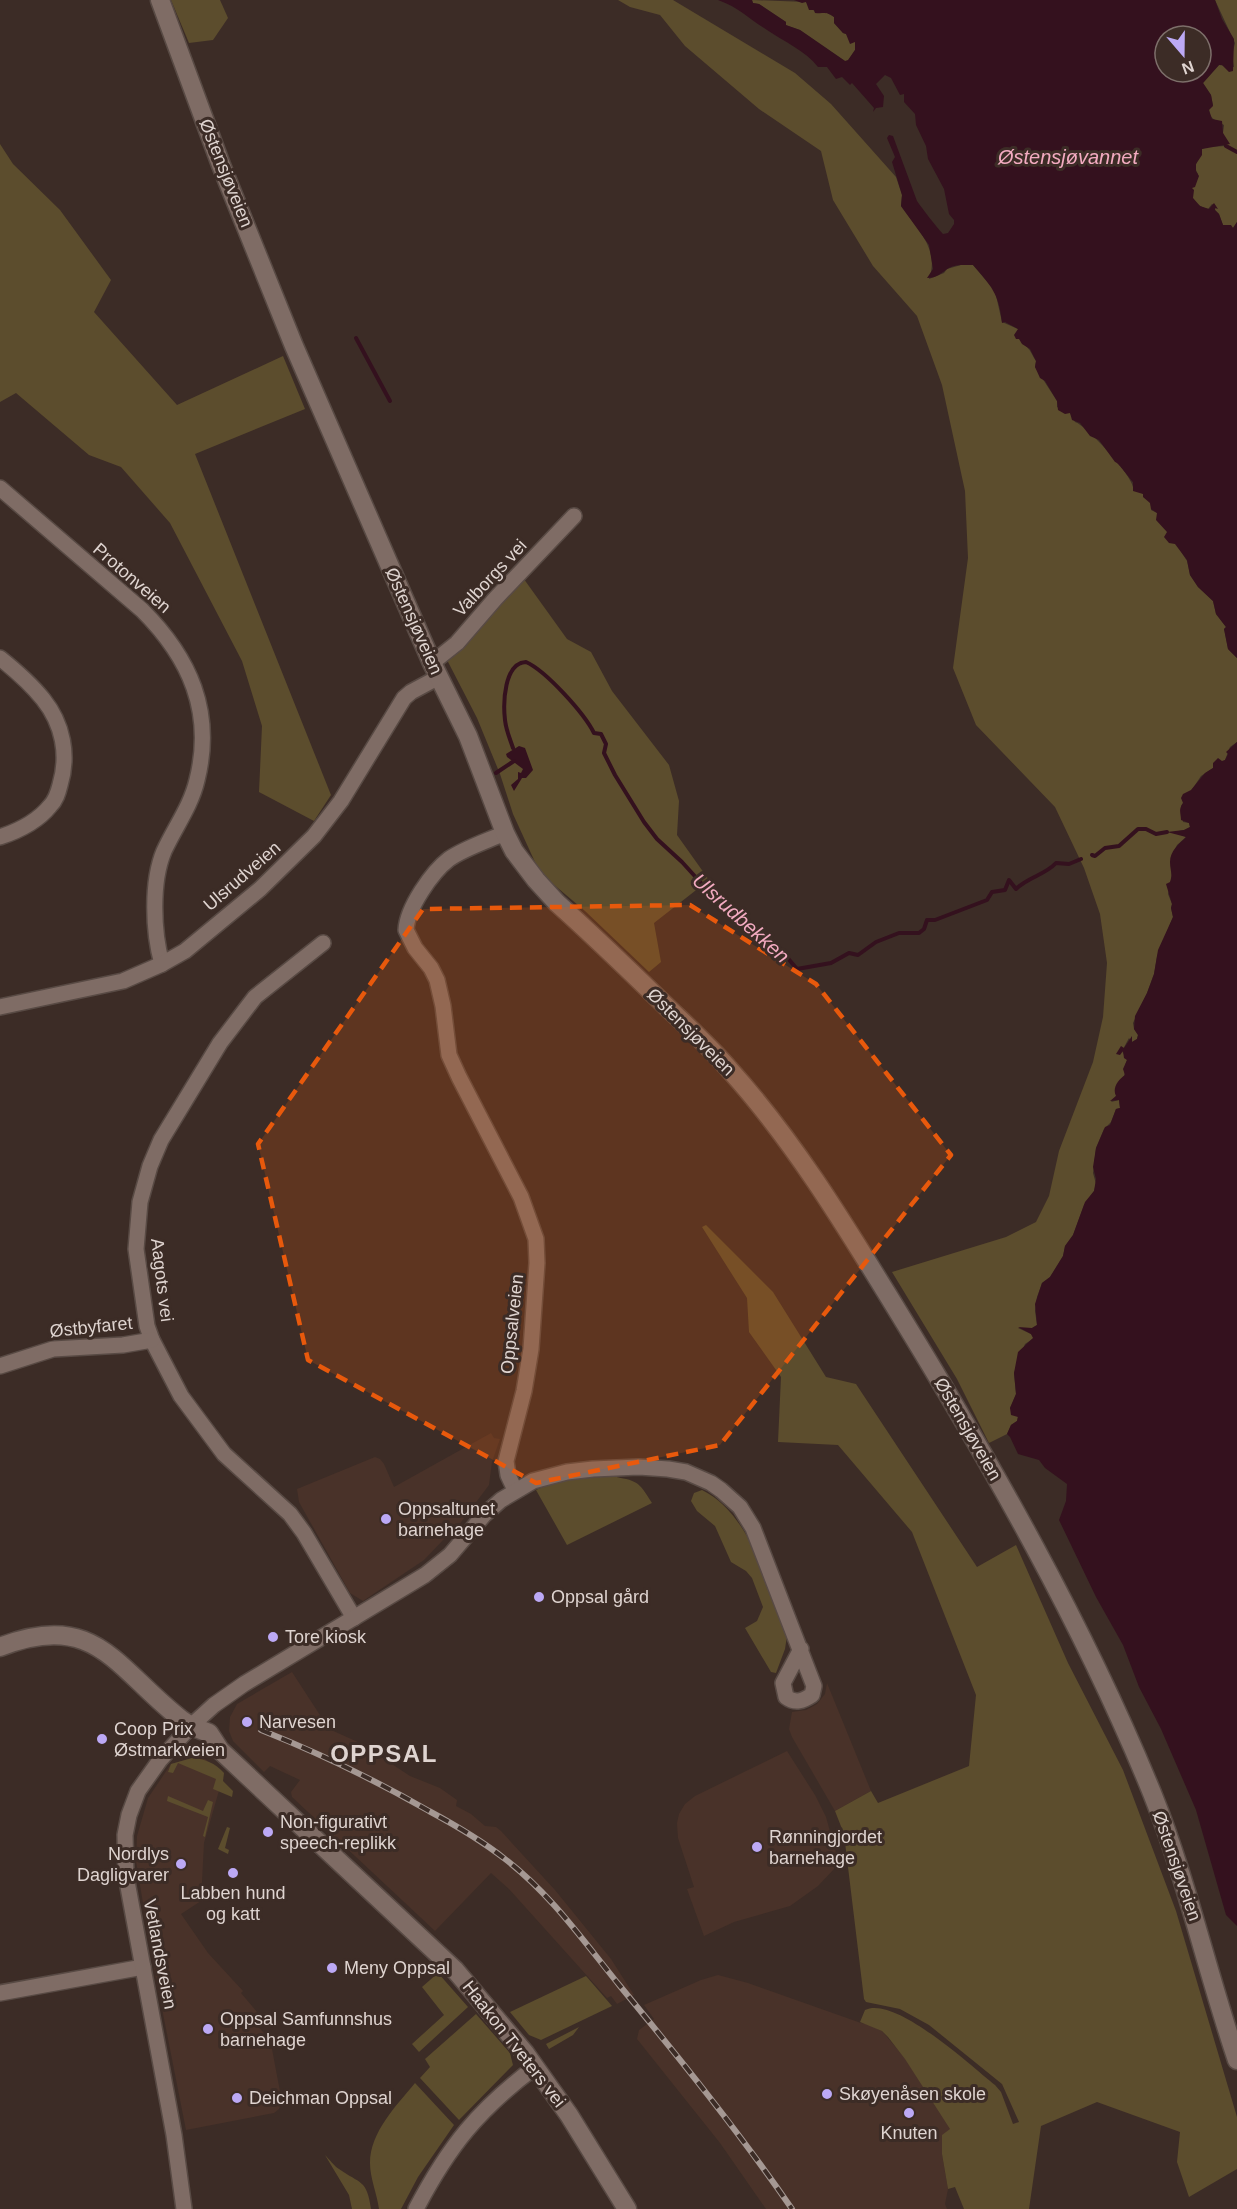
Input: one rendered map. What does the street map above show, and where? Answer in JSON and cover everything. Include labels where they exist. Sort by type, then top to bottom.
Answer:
[{"type":"main road","name":"Østensjøveien","points":[[160,0],[221,165],[294,346],[436,670],[468,736],[514,851],[536,880],[729,1068],[778,1127],[833,1208],[927,1359],[983,1454],[1046,1570],[1133,1750],[1167,1832],[1192,1906],[1237,2060]]},
{"type":"main road","name":"Haakon Tveters vei","points":[[0,1647],[26,1637],[44,1634],[75,1636],[88,1641],[104,1650],[191,1726],[200,1743],[220,1750],[455,1970],[536,2067],[569,2115],[627,2209]]},
{"type":"street","name":"Protonveien","points":[[0,488],[142,610],[170,640],[194,686],[201,716],[202,743],[197,780],[189,804],[165,850],[160,865],[155,922],[157,947],[162,964]]},
{"type":"street","name":"Valborgs vei","points":[[436,670],[495,599],[574,516]]},
{"type":"street","points":[[0,658],[44,700],[62,733],[65,763],[56,797],[50,806],[27,825],[0,837]]},
{"type":"street","name":"Ulsrudveien","points":[[0,1007],[123,981],[185,951],[253,895],[314,836],[341,801],[406,696],[436,670]]},
{"type":"street","name":"Oppsalveien","points":[[505,833],[461,853],[443,865],[415,901],[406,930],[437,980],[443,1006],[449,1055],[521,1197],[536,1239],[537,1263],[531,1349],[524,1391],[506,1461],[508,1475],[515,1490]]},
{"type":"street","name":"Aagots vei","points":[[323,943],[255,997],[220,1043],[161,1140],[150,1166],[140,1202],[136,1249],[143,1306],[152,1340],[181,1396],[232,1461],[290,1514],[304,1533],[354,1618]]},
{"type":"street","name":"Østbyfaret","points":[[0,1366],[53,1349],[123,1345],[152,1340]]},
{"type":"street","points":[[191,1726],[228,1694],[425,1575],[450,1555],[484,1515],[515,1490],[545,1478],[593,1469],[668,1469],[686,1472],[711,1483],[740,1507],[753,1527],[801,1649]]},
{"type":"street","name":"Vetlandsveien","points":[[184,2209],[174,2135],[124,1855],[128,1820],[138,1791],[149,1774],[191,1726]]},
{"type":"street","points":[[0,1993],[143,1967]]},
{"type":"street","points":[[416,2209],[435,2172],[458,2139],[496,2099],[536,2067]]},
{"type":"highlighted area","points":[[690,905],[816,984],[951,1155],[720,1445],[536,1483],[308,1360],[258,1144],[423,909]]},
{"type":"shaded area","points":[[171,0],[220,0],[228,18],[213,40],[189,43]]},
{"type":"shaded area","points":[[618,0],[673,0],[795,73],[831,104],[896,177],[902,195],[901,206],[920,231],[932,258],[929,279],[944,273],[947,269],[961,265],[973,265],[995,291],[1002,322],[1018,329],[1020,340],[1036,361],[1035,367],[1057,401],[1057,407],[1070,413],[1075,422],[1098,441],[1125,472],[1133,487],[1150,502],[1151,510],[1157,513],[1187,561],[1190,575],[1198,587],[1213,601],[1216,614],[1226,627],[1224,629],[1228,649],[1237,658],[1237,742],[1230,747],[1225,760],[1201,776],[1181,806],[1183,822],[1189,823],[1190,827],[1168,833],[1177,833],[1186,837],[1177,845],[1171,857],[1172,876],[1168,894],[1173,917],[1157,956],[1154,974],[1147,993],[1133,1023],[1138,1035],[1137,1039],[1132,1042],[1129,1038],[1122,1051],[1127,1060],[1125,1074],[1111,1102],[1119,1100],[1120,1108],[1116,1109],[1111,1122],[1104,1129],[1096,1148],[1093,1173],[1096,1184],[1094,1191],[1084,1205],[1073,1235],[1065,1246],[1063,1256],[1050,1277],[1042,1283],[1035,1311],[1037,1325],[1032,1328],[1018,1328],[1031,1334],[1034,1338],[1025,1344],[1014,1373],[1016,1394],[1010,1408],[1018,1416],[1017,1421],[1011,1425],[1007,1434],[989,1443],[957,1379],[892,1272],[1006,1237],[1036,1222],[1049,1196],[1059,1151],[1093,1062],[1103,1017],[1107,963],[1100,914],[1084,868],[1055,807],[976,725],[953,668],[968,558],[965,491],[942,385],[917,316],[873,266],[833,200],[821,151],[759,109],[685,46],[660,15],[630,7]]},
{"type":"shaded area","points":[[752,0],[806,2],[816,13],[824,11],[834,17],[834,23],[855,42],[855,50],[848,61],[845,61],[800,30],[785,25],[786,22],[759,4],[753,3]]},
{"type":"shaded area","points":[[1215,0],[1237,0],[1237,222],[1233,228],[1230,225],[1223,225],[1215,210],[1216,206],[1212,204],[1208,209],[1201,206],[1193,199],[1191,192],[1198,174],[1196,165],[1202,149],[1226,146],[1224,125],[1210,115],[1209,109],[1213,105],[1211,95],[1204,84],[1213,84],[1213,72],[1219,65],[1234,67],[1232,55],[1235,43]]},
{"type":"shaded area","points":[[0,144],[13,164],[60,210],[111,280],[94,312],[177,405],[283,356],[305,409],[195,454],[331,795],[314,821],[259,792],[262,726],[242,661],[170,523],[121,467],[89,455],[16,393],[0,402]]},
{"type":"shaded area","points":[[521,575],[567,639],[591,652],[612,691],[669,765],[679,801],[677,835],[709,880],[654,923],[661,962],[649,972],[585,911],[540,873],[513,814],[500,774],[477,718],[446,658]]},
{"type":"shaded area","points":[[706,1225],[773,1292],[826,1377],[856,1384],[977,1567],[1016,1545],[1068,1663],[1123,1770],[1176,1911],[1237,2117],[1237,2169],[1189,2197],[1177,2162],[1180,2132],[1097,2102],[1041,2126],[1029,2209],[964,2209],[955,2187],[948,2189],[942,2154],[942,2135],[950,2129],[905,2059],[888,2037],[882,2031],[860,2022],[865,2010],[878,2008],[913,2022],[995,2085],[1001,2092],[1013,2124],[1019,2122],[1002,2084],[929,2025],[900,2009],[866,2002],[864,1999],[844,1834],[835,1811],[871,1791],[878,1803],[969,1766],[976,1695],[912,1532],[838,1445],[778,1442],[781,1377],[749,1332],[747,1298],[702,1227]]},
{"type":"shaded area","name":"Oppsaltunet barnehage","points":[[491,1433],[494,1438],[500,1439],[492,1462],[489,1485],[450,1537],[444,1539],[424,1560],[363,1601],[350,1593],[299,1502],[297,1489],[375,1457],[384,1464],[394,1487]]},
{"type":"shaded area","points":[[611,1476],[636,1483],[652,1503],[567,1545],[536,1490],[557,1481]]},
{"type":"shaded area","points":[[702,1490],[719,1501],[734,1516],[746,1534],[765,1575],[787,1636],[776,1673],[771,1672],[745,1628],[757,1621],[763,1607],[752,1578],[746,1571],[731,1562],[715,1526],[697,1511],[691,1501],[694,1493]]},
{"type":"shaded area","points":[[292,1672],[329,1729],[360,1743],[410,1776],[440,1788],[457,1800],[456,1806],[471,1814],[485,1826],[496,1827],[501,1831],[555,1890],[611,1959],[634,1995],[617,2004],[611,1996],[607,1998],[509,1889],[491,1873],[435,1931],[292,1797],[291,1792],[300,1780],[270,1766],[264,1772],[233,1741],[229,1731],[230,1717],[237,1704]]},
{"type":"shaded area","points":[[827,1683],[871,1791],[835,1811],[789,1729],[792,1712],[806,1710],[817,1704],[825,1694]]},
{"type":"shaded area","name":"Rønningjordet barnehage","points":[[787,1751],[826,1817],[837,1856],[834,1869],[818,1886],[790,1906],[734,1922],[704,1936],[687,1889],[694,1887],[678,1838],[679,1814],[685,1804],[695,1796]]},
{"type":"shaded area","points":[[192,1758],[205,1759],[224,1773],[204,1843],[201,1901],[181,1914],[208,1953],[243,1991],[241,1993],[257,2012],[250,2018],[264,2033],[268,2040],[266,2043],[272,2049],[282,2102],[274,2113],[186,2130],[153,1963],[136,1861],[137,1836],[148,1798],[171,1764]]},
{"type":"shaded area","points":[[192,1758],[210,1762],[221,1770],[224,1773],[223,1781],[233,1791],[232,1797],[213,1789],[216,1779],[178,1763],[173,1773],[168,1772],[171,1764]]},
{"type":"shaded area","points":[[168,1796],[203,1811],[208,1800],[213,1802],[205,1837],[203,1836],[208,1817],[167,1801]]},
{"type":"shaded area","points":[[227,1827],[230,1828],[225,1848],[229,1850],[228,1854],[218,1849]]},
{"type":"shaded area","points":[[438,1973],[468,2007],[419,2052],[412,2044],[444,2015],[422,1987]]},
{"type":"shaded area","name":"Skøyenåsen skole","points":[[718,1975],[871,2025],[882,2031],[905,2058],[951,2129],[942,2154],[948,2189],[945,2204],[947,2209],[766,2209],[720,2143],[637,2039],[639,2030],[654,2019],[644,2005]]},
{"type":"shaded area","points":[[586,1976],[612,2006],[541,2040],[529,2035],[510,2012]]},
{"type":"shaded area","points":[[476,2014],[510,2053],[513,2065],[459,2120],[420,2078],[430,2067],[425,2059]]},
{"type":"shaded area","points":[[579,2027],[573,2035],[549,2049],[546,2044]]},
{"type":"shaded area","points":[[415,2083],[454,2125],[418,2177],[401,2209],[379,2209],[370,2169],[374,2141],[393,2110]]},
{"type":"shaded area","points":[[325,2155],[337,2168],[365,2187],[371,2209],[352,2209],[349,2195]]},
{"type":"water","name":"Østensjøvannet","points":[[718,0],[752,0],[753,3],[759,4],[786,22],[786,25],[800,30],[845,61],[855,50],[855,42],[850,44],[846,34],[834,23],[834,17],[827,13],[815,13],[814,10],[809,10],[806,2],[794,0],[1215,0],[1222,19],[1234,39],[1233,71],[1229,72],[1219,65],[1213,72],[1213,24],[1153,24],[1153,84],[1204,84],[1211,95],[1213,106],[1209,110],[1212,119],[1222,121],[1223,133],[1230,144],[1202,149],[1202,155],[1196,164],[1199,176],[1195,187],[1192,188],[1193,198],[1200,206],[1209,209],[1214,203],[1223,225],[1231,225],[1233,228],[1237,222],[1237,658],[1228,649],[1224,629],[1226,627],[1216,614],[1213,601],[1198,587],[1190,575],[1187,560],[1175,544],[1169,543],[1164,537],[1167,532],[1156,520],[1157,513],[1151,509],[1150,503],[1143,497],[1143,494],[1133,491],[1133,482],[1099,440],[1090,436],[1080,423],[1072,420],[1070,413],[1065,414],[1058,410],[1057,401],[1045,381],[1040,378],[1030,349],[1014,335],[1018,329],[1005,322],[1002,323],[999,304],[985,279],[973,265],[957,265],[927,278],[933,269],[929,245],[901,206],[902,195],[892,162],[895,157],[887,138],[889,135],[893,136],[917,201],[926,213],[943,234],[948,233],[954,220],[949,214],[944,189],[928,159],[926,146],[916,125],[915,114],[904,102],[904,94],[900,95],[891,78],[885,75],[876,84],[884,96],[883,107],[876,108],[873,112],[874,108],[852,83],[850,85],[842,77],[836,79],[827,67],[818,67],[801,51],[738,10]]},
{"type":"water","points":[[1237,742],[1237,1926],[1226,1915],[1196,1810],[1161,1729],[1139,1687],[1123,1645],[1096,1597],[1059,1520],[1066,1501],[1067,1484],[1045,1468],[1039,1460],[1018,1454],[1007,1434],[1018,1417],[1011,1415],[1010,1408],[1016,1394],[1014,1373],[1018,1352],[1033,1338],[1031,1334],[1018,1327],[1032,1328],[1037,1325],[1035,1304],[1042,1283],[1050,1277],[1063,1256],[1065,1246],[1073,1235],[1085,1202],[1094,1191],[1096,1179],[1093,1167],[1096,1148],[1105,1127],[1110,1125],[1116,1109],[1120,1108],[1119,1100],[1110,1101],[1116,1096],[1116,1084],[1125,1075],[1123,1069],[1127,1060],[1124,1058],[1123,1051],[1120,1055],[1116,1054],[1121,1046],[1124,1048],[1132,1036],[1132,1042],[1137,1039],[1138,1035],[1134,1029],[1135,1016],[1147,993],[1154,974],[1158,950],[1173,917],[1166,884],[1171,879],[1172,854],[1186,837],[1167,832],[1190,827],[1189,823],[1181,820],[1183,794],[1191,790],[1205,773],[1213,768],[1213,763],[1218,758],[1225,760],[1228,754],[1226,752]]},
{"type":"water","points":[[519,746],[525,748],[533,770],[526,778],[522,778],[514,791],[511,785],[518,779],[518,772],[521,773],[523,769],[506,754]]},
{"type":"waterway","points":[[1226,146],[1237,152]]},
{"type":"waterway","points":[[356,338],[390,401]]},
{"type":"waterway","name":"Ulsrudbekken","points":[[513,748],[504,713],[506,685],[513,669],[526,662],[544,674],[564,693],[594,733],[601,734],[606,744],[604,753],[615,775],[657,839],[711,894],[720,897],[736,917],[757,933],[763,941],[780,949],[797,969],[831,963],[849,953],[858,955],[876,942],[899,933],[919,933],[924,929],[927,920],[935,920],[987,900],[992,892],[1005,890],[1009,880],[1016,889],[1056,863],[1069,864],[1081,859]]},
{"type":"waterway","name":"Ulsrudbekken","points":[[496,773],[514,761]]},
{"type":"waterway","name":"Ulsrudbekken","points":[[1092,855],[1095,856],[1105,848],[1119,846],[1138,829],[1146,829],[1156,834],[1167,832]]},
{"type":"railway","points":[[261,1730],[325,1758],[409,1800],[477,1839],[522,1873],[566,1919],[665,2041],[792,2209]]},
{"type":"place","name":"Oppsaltunet barnehage","points":[[386,1519]]},
{"type":"place","name":"Oppsal gård","points":[[539,1597]]},
{"type":"place","name":"Tore kiosk","points":[[273,1637]]},
{"type":"place","name":"Narvesen","points":[[247,1722]]},
{"type":"place","name":"Coop Prix Østmarkveien","points":[[102,1739]]},
{"type":"place","name":"Non-figurativt speech-replikk","points":[[268,1832]]},
{"type":"place","name":"Rønningjordet barnehage","points":[[757,1847]]},
{"type":"place","name":"Nordlys Dagligvarer","points":[[181,1864]]},
{"type":"place","name":"Labben hund og katt","points":[[233,1873]]},
{"type":"place","name":"Meny Oppsal","points":[[332,1968]]},
{"type":"place","name":"Oppsal Samfunnshus barnehage","points":[[208,2029]]},
{"type":"place","name":"Skøyenåsen skole","points":[[827,2094]]},
{"type":"place","name":"Deichman Oppsal","points":[[237,2098]]},
{"type":"place","name":"Knuten","points":[[909,2113]]},
{"type":"district","name":"OPPSAL","points":[[384,1754]]}]
